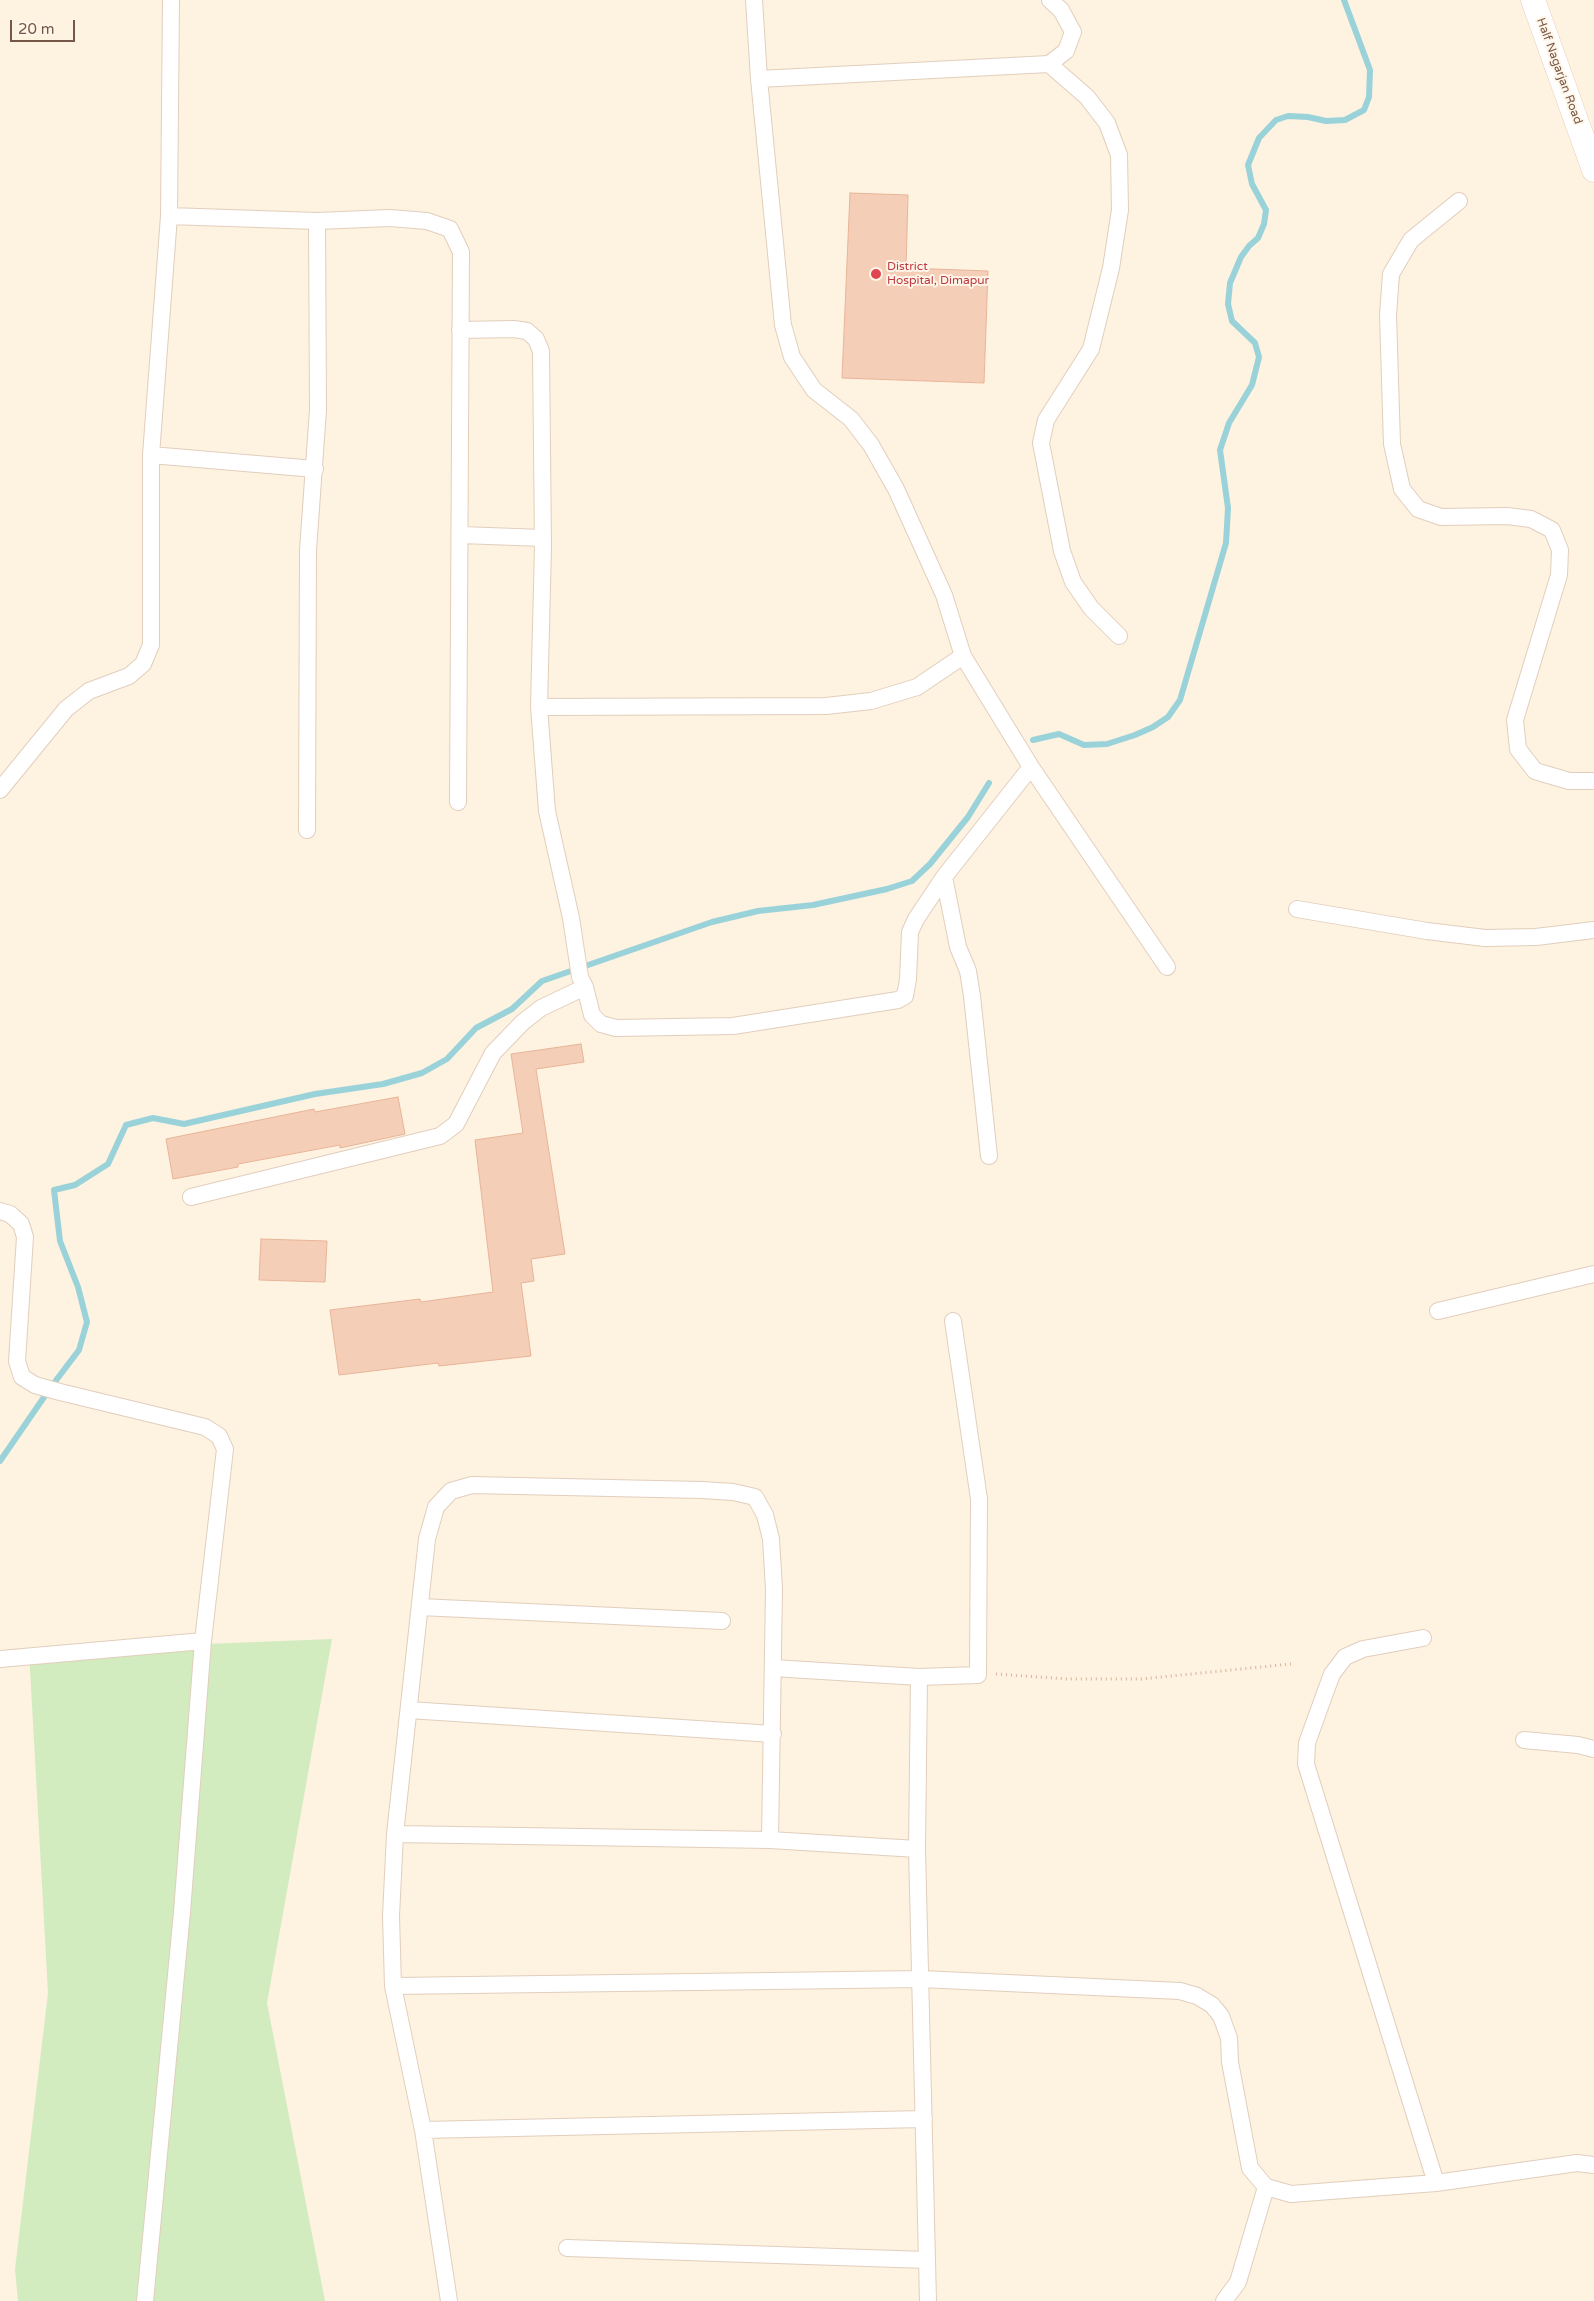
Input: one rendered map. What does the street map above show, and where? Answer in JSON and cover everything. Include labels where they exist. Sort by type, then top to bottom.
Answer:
[{"type":"main road","name":"Half Nagarjan Road","points":[[1533,0],[1594,170]]},
{"type":"street","points":[[0,790],[66,710],[89,691],[129,676],[143,664],[151,645],[151,455],[170,216],[171,0]]},
{"type":"street","points":[[754,0],[759,79],[783,325],[792,357],[814,390],[851,419],[871,445],[896,489],[944,595],[963,656],[1031,767],[1167,967]]},
{"type":"street","points":[[759,79],[1049,64],[1066,51],[1073,32],[1061,10],[1050,0]]},
{"type":"street","points":[[1049,64],[1087,97],[1107,123],[1118,155],[1120,210],[1111,268],[1091,349],[1046,420],[1041,443],[1062,551],[1073,582],[1091,608],[1119,636]]},
{"type":"street","points":[[1459,201],[1411,240],[1391,274],[1388,314],[1392,444],[1402,489],[1418,509],[1442,517],[1507,516],[1531,519],[1552,530],[1560,550],[1559,575],[1515,720],[1518,749],[1535,771],[1569,781],[1594,781]]},
{"type":"street","points":[[170,216],[316,221],[400,219],[427,221],[450,229],[461,252],[461,535],[458,802]]},
{"type":"street","points":[[307,830],[308,550],[318,410],[316,221]]},
{"type":"street","points":[[460,330],[514,329],[526,331],[536,339],[541,351],[543,538],[539,707],[547,811],[582,982],[592,1015],[602,1024],[616,1028],[733,1026],[898,1000],[905,996],[908,979],[910,932],[944,877],[1031,767]]},
{"type":"street","points":[[151,455],[315,469]]},
{"type":"street","points":[[461,535],[543,538]]},
{"type":"street","points":[[539,707],[826,706],[871,702],[917,687],[963,656]]},
{"type":"street","points":[[944,877],[958,947],[968,971],[989,1156]]},
{"type":"street","points":[[1297,909],[1427,931],[1485,938],[1536,937],[1594,930]]},
{"type":"street","points":[[192,1197],[440,1136],[456,1124],[494,1054],[517,1028],[541,1008],[582,982]]},
{"type":"street","points":[[0,1211],[10,1214],[21,1224],[24,1237],[17,1361],[22,1377],[35,1385],[60,1392],[205,1427],[219,1436],[225,1449],[203,1641],[182,1912],[145,2301]]},
{"type":"street","points":[[1438,1311],[1594,1274]]},
{"type":"street","points":[[773,1668],[919,1677],[978,1675],[980,1499],[953,1320]]},
{"type":"street","points":[[449,2301],[423,2130],[392,1986],[391,1916],[395,1834],[427,1539],[436,1507],[451,1491],[472,1484],[702,1490],[733,1492],[755,1497],[765,1515],[771,1539],[774,1589],[770,1840]]},
{"type":"street","points":[[420,1606],[722,1621]]},
{"type":"street","points":[[1423,1638],[1363,1649],[1345,1657],[1332,1674],[1326,1689],[1307,1743],[1306,1764],[1436,2182]]},
{"type":"street","points":[[0,1659],[203,1641]]},
{"type":"street","points":[[919,1677],[917,1849],[928,2301]]},
{"type":"street","points":[[409,1710],[773,1734]]},
{"type":"street","points":[[1524,1740],[1578,1745],[1594,1749]]},
{"type":"street","points":[[395,1834],[770,1840],[917,1849]]},
{"type":"street","points":[[392,1986],[921,1979],[1180,1991],[1198,1996],[1212,2005],[1221,2016],[1228,2038],[1230,2062],[1250,2168],[1266,2186],[1291,2194],[1436,2182],[1577,2163],[1594,2165]]},
{"type":"street","points":[[423,2130],[924,2119]]},
{"type":"street","points":[[1224,2301],[1238,2282],[1266,2186]]},
{"type":"street","points":[[567,2248],[927,2260]]},
{"type":"path","points":[[978,1675],[1000,1674],[1067,1679],[1141,1679],[1291,1664]]},
{"type":"green space","points":[[332,1639],[267,2003],[325,2301],[18,2301],[15,2269],[48,1993],[29,1651]]},
{"type":"building","points":[[850,193],[908,195],[906,268],[988,271],[984,383],[842,378]]},
{"type":"building","points":[[581,1044],[584,1062],[536,1069],[565,1254],[531,1259],[534,1281],[521,1283],[531,1356],[439,1366],[438,1363],[339,1375],[330,1310],[420,1299],[421,1302],[493,1292],[475,1140],[523,1133],[511,1054]]},
{"type":"building","points":[[398,1097],[405,1134],[340,1148],[340,1145],[238,1164],[238,1167],[173,1179],[166,1139],[314,1109],[315,1112]]},
{"type":"building","points":[[261,1239],[327,1241],[325,1282],[259,1280]]},
{"type":"waterway","points":[[1033,740],[1059,734],[1084,745],[1107,744],[1153,727],[1168,717],[1180,700],[1226,543],[1228,508],[1220,450],[1229,423],[1252,385],[1259,357],[1255,343],[1232,321],[1228,304],[1230,283],[1241,257],[1258,238],[1264,224],[1266,210],[1252,184],[1248,165],[1259,138],[1276,120],[1288,116],[1308,117],[1326,121],[1345,120],[1364,110],[1369,97],[1370,70],[1344,0]]},
{"type":"waterway","points":[[0,1461],[79,1350],[87,1322],[78,1287],[60,1241],[54,1190],[75,1185],[108,1164],[126,1125],[153,1118],[184,1124],[315,1094],[383,1084],[422,1073],[447,1059],[476,1028],[512,1009],[542,981],[712,922],[758,911],[813,905],[887,889],[912,881],[930,864],[968,817],[989,783]]},
{"type":"place","name":"District Hospital, Dimapur","points":[[876,274]]}]
